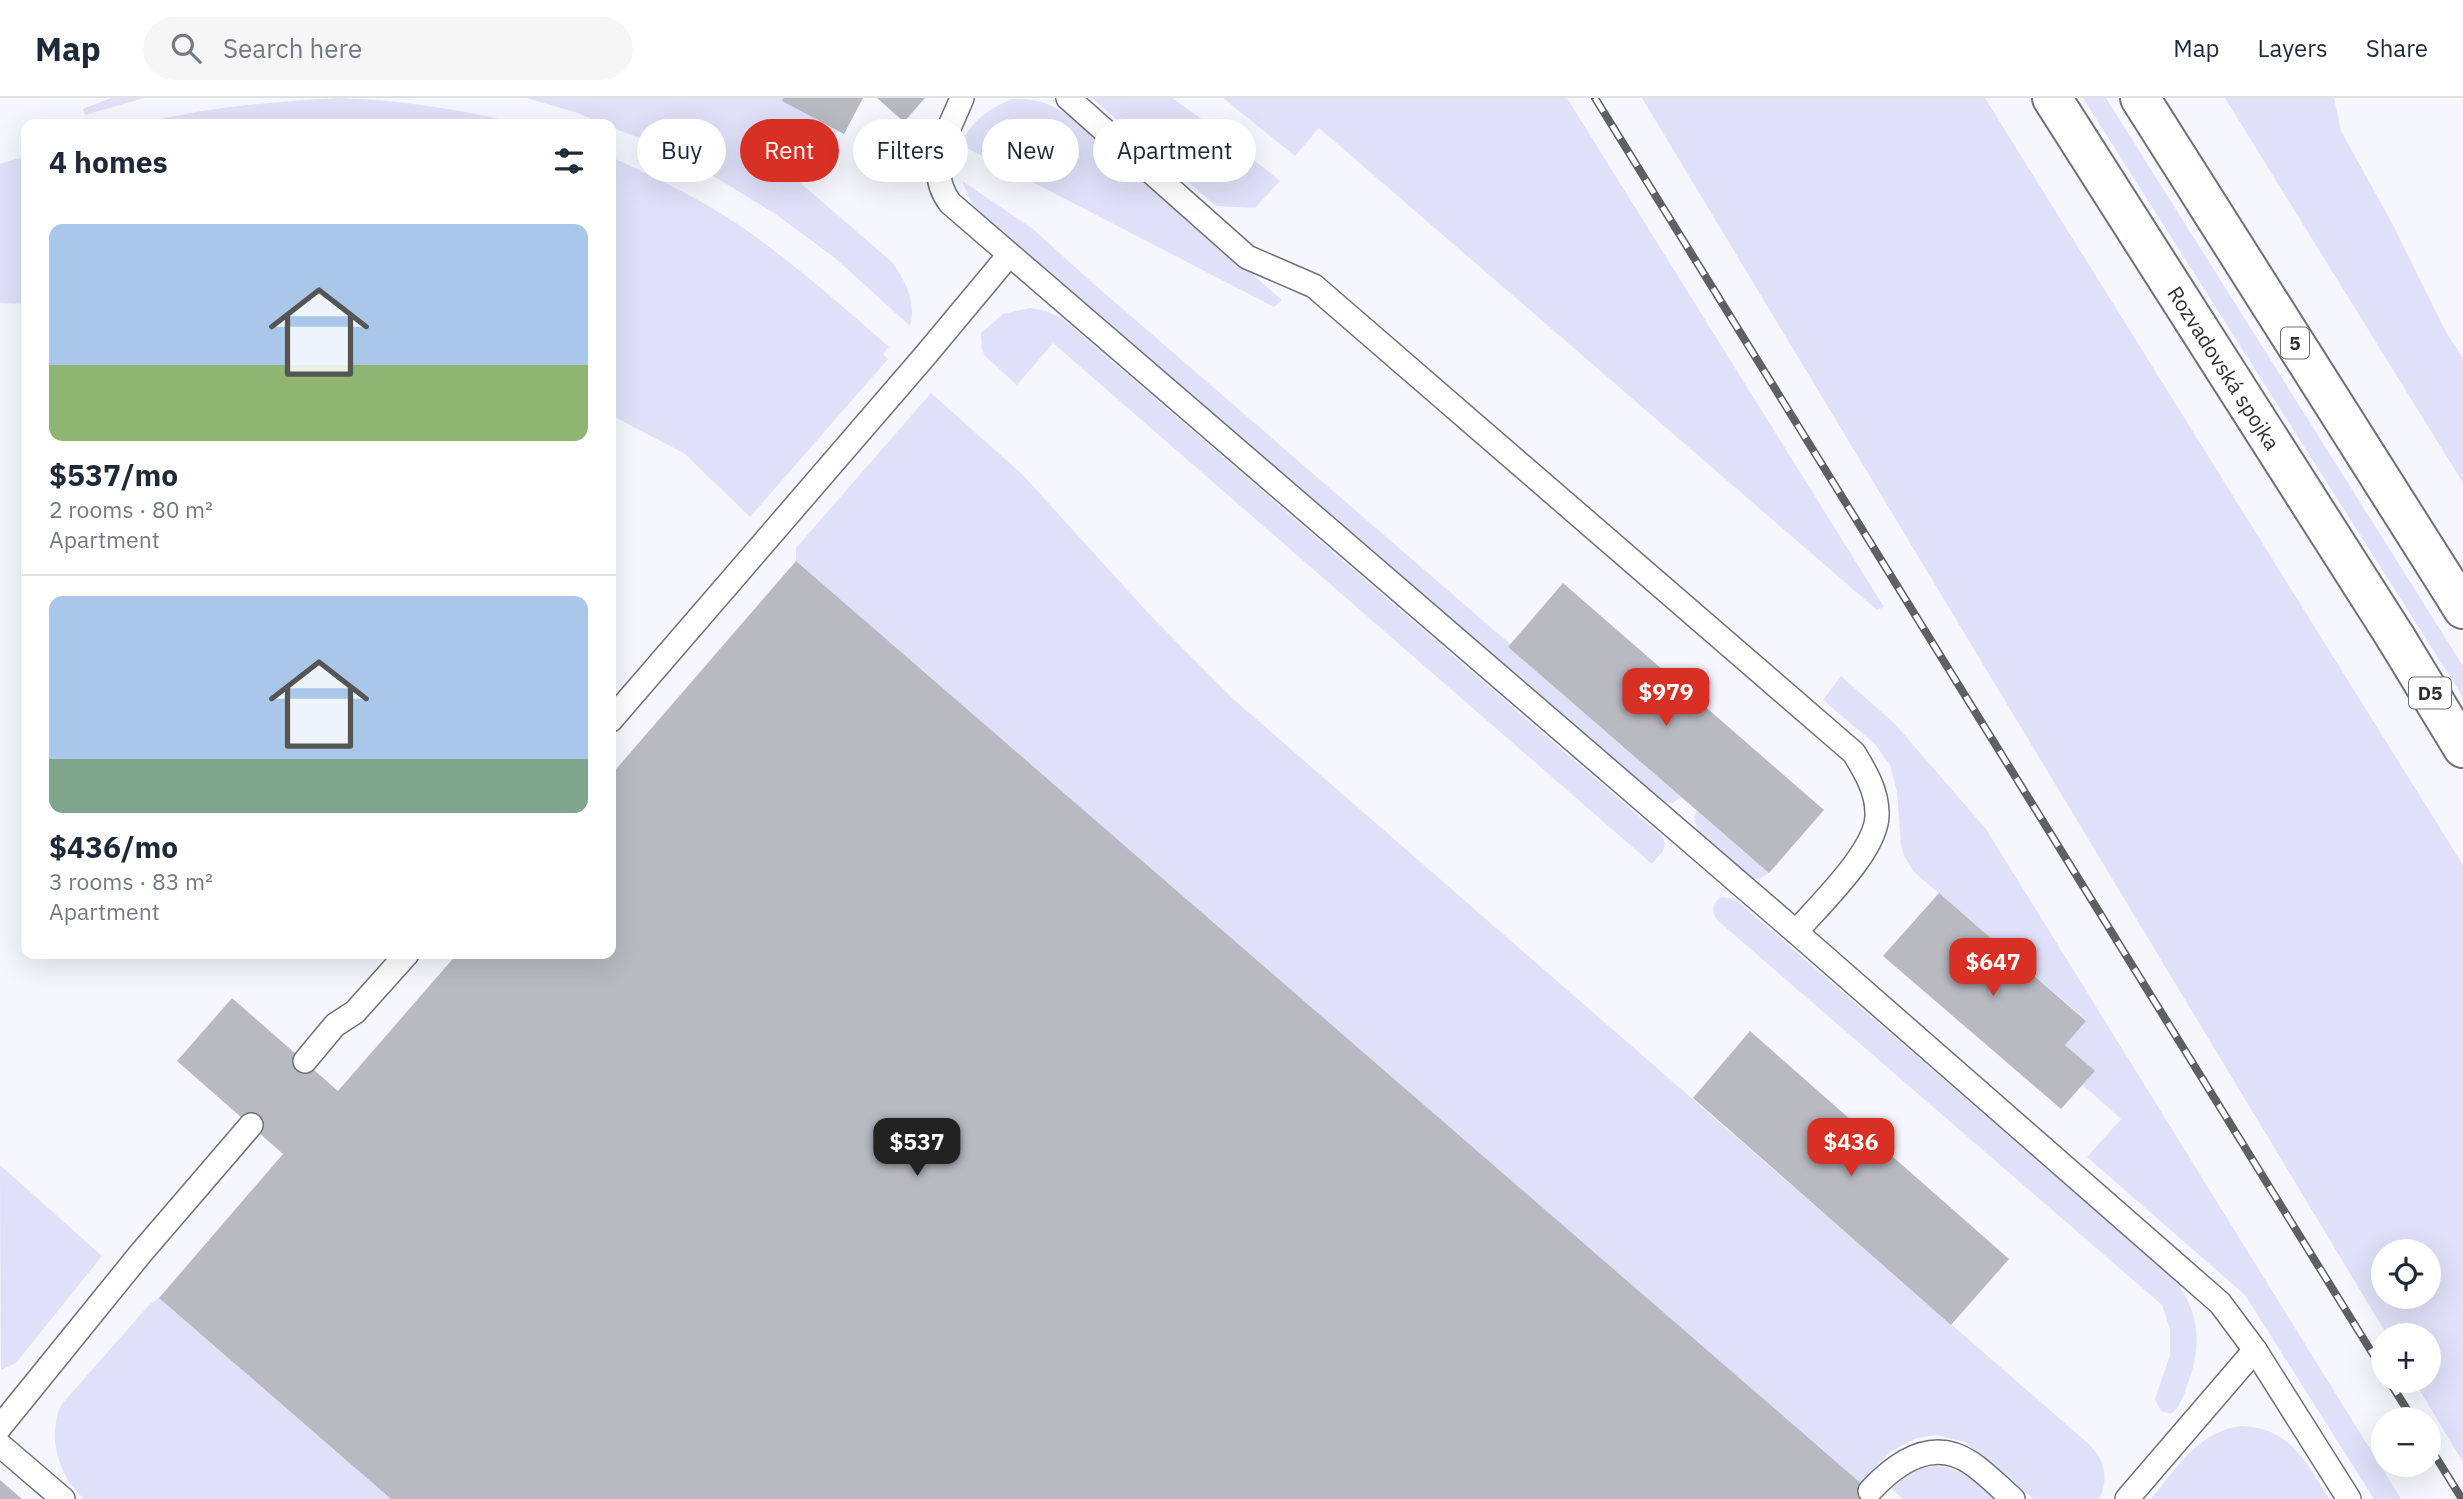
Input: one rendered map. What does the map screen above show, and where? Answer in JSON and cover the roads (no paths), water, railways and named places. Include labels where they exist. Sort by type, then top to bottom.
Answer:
[{"type":"highway","name":"Rozvadovská spojka","points":[[2052,98],[2396,638],[2463,748]]},
{"type":"highway","name":"5","points":[[2140,98],[2456,599]]},
{"type":"lane","points":[[962,98],[937,161],[938,182],[950,203],[1796,932],[2220,1303],[2255,1350],[2349,1499]]},
{"type":"lane","points":[[1068,98],[1247,257],[1314,286],[1854,753],[1866,772],[1873,791],[1878,814],[1874,834],[1865,852],[1796,932]]},
{"type":"lane","points":[[616,714],[1009,255]]},
{"type":"lane","points":[[305,1061],[335,1025],[355,1012],[403,959]]},
{"type":"lane","points":[[0,1427],[8,1399],[141,1253],[251,1125]]},
{"type":"lane","points":[[2127,1499],[2255,1350]]},
{"type":"lane","points":[[0,1445],[63,1499]]},
{"type":"lane","points":[[1870,1491],[1899,1463],[1926,1454],[1940,1453],[1971,1463],[2013,1499]]},
{"type":"railway","points":[[1595,98],[2371,1351]]},
{"type":"railway","points":[[2397,1393],[2405,1407]]},
{"type":"railway","points":[[2441,1465],[2462,1499]]}]
